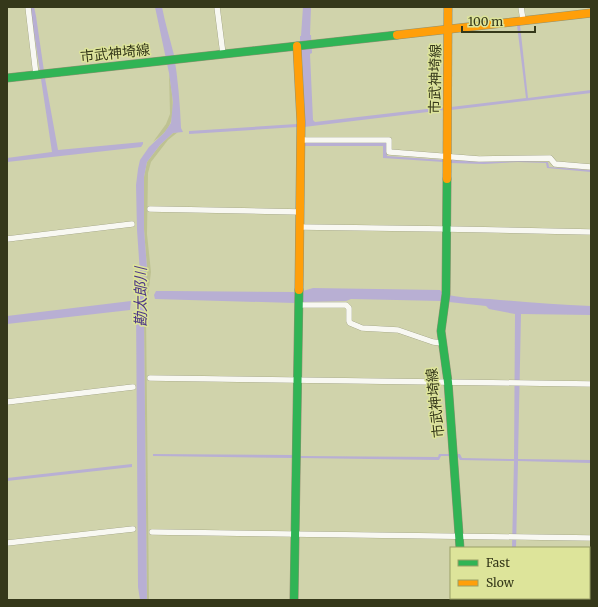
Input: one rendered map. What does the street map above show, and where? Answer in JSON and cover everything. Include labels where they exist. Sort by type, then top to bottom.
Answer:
[{"type":"main road","points":[[448,7],[448,29],[591,13]]},
{"type":"main road","name":"市武神埼線","points":[[7,78],[448,29],[446,298],[442,326],[442,342],[448,382],[460,547]]},
{"type":"main road","points":[[294,600],[301,140],[298,46]]},
{"type":"street","points":[[28,7],[36,75]]},
{"type":"street","points":[[217,7],[223,54]]},
{"type":"street","points":[[521,7],[523,20]]},
{"type":"street","points":[[301,140],[389,140],[389,152],[479,159],[550,158],[555,164],[591,167]]},
{"type":"street","points":[[150,209],[300,212]]},
{"type":"street","points":[[7,239],[132,224]]},
{"type":"street","points":[[300,227],[591,232]]},
{"type":"street","points":[[299,300],[346,305],[349,308],[350,323],[362,328],[398,330],[433,342],[442,342]]},
{"type":"street","points":[[150,378],[591,384]]},
{"type":"street","points":[[7,402],[133,387]]},
{"type":"street","points":[[7,543],[133,529]]},
{"type":"street","points":[[152,532],[591,538]]},
{"type":"green space","points":[[169,73],[173,113],[172,119],[163,134],[153,142],[166,124],[170,114]]},
{"type":"green space","points":[[178,132],[168,140],[151,162],[148,173],[147,234],[151,272],[146,312],[149,600],[147,600],[144,317],[147,268],[144,229],[144,177],[147,162],[160,145],[173,133]]},
{"type":"water","points":[[30,7],[34,7],[36,16],[44,71],[40,71]]},
{"type":"water","name":"勘太郎川","points":[[155,7],[162,7],[174,55],[179,92],[181,128],[183,132],[173,133],[160,145],[147,162],[144,177],[144,229],[147,268],[144,317],[147,600],[140,600],[138,587],[136,306],[140,273],[136,185],[140,160],[149,147],[164,133],[171,123],[173,102],[169,73]]},
{"type":"water","points":[[303,7],[311,7],[310,35],[312,53],[310,54],[313,120],[315,122],[444,107],[444,110],[304,127],[302,55],[300,54]]},
{"type":"water","points":[[517,25],[520,25],[528,98],[591,90],[591,93],[451,110],[451,107],[526,98]]},
{"type":"water","points":[[45,78],[58,150],[143,142],[141,147],[7,162],[7,158],[52,152],[41,79]]},
{"type":"water","points":[[297,124],[297,127],[189,134],[189,131]]},
{"type":"water","points":[[305,142],[386,143],[387,156],[444,160],[444,162],[383,158],[383,146],[305,146]]},
{"type":"water","points":[[450,160],[484,162],[548,162],[549,167],[591,170],[591,172],[547,168],[546,163],[450,163]]},
{"type":"water","points":[[313,288],[440,290],[444,294],[461,297],[591,306],[591,315],[521,314],[518,459],[591,460],[591,463],[518,461],[516,547],[512,547],[514,461],[460,460],[456,454],[460,454],[462,458],[514,459],[515,314],[489,309],[486,306],[449,302],[448,300],[351,299],[346,301],[303,302],[302,299],[296,299],[294,303],[155,299],[154,295],[156,291],[169,291],[294,292],[296,295],[301,295],[303,291]]},
{"type":"water","points":[[131,301],[130,310],[7,324],[7,316]]},
{"type":"water","points":[[153,454],[293,455],[293,458],[153,456]]},
{"type":"water","points":[[439,454],[450,454],[451,456],[441,456],[439,460],[300,458],[300,456],[438,457]]},
{"type":"water","points":[[132,464],[132,467],[7,481],[7,478]]},
{"type":"traffic: fast","points":[[7,78],[397,35]]},
{"type":"traffic: fast","points":[[447,179],[446,294],[441,331],[448,382],[460,547]]},
{"type":"traffic: fast","points":[[294,600],[299,290]]},
{"type":"traffic: slow","points":[[447,179],[448,7]]},
{"type":"traffic: slow","points":[[397,35],[591,13]]},
{"type":"traffic: slow","points":[[297,46],[301,122],[299,290]]}]
